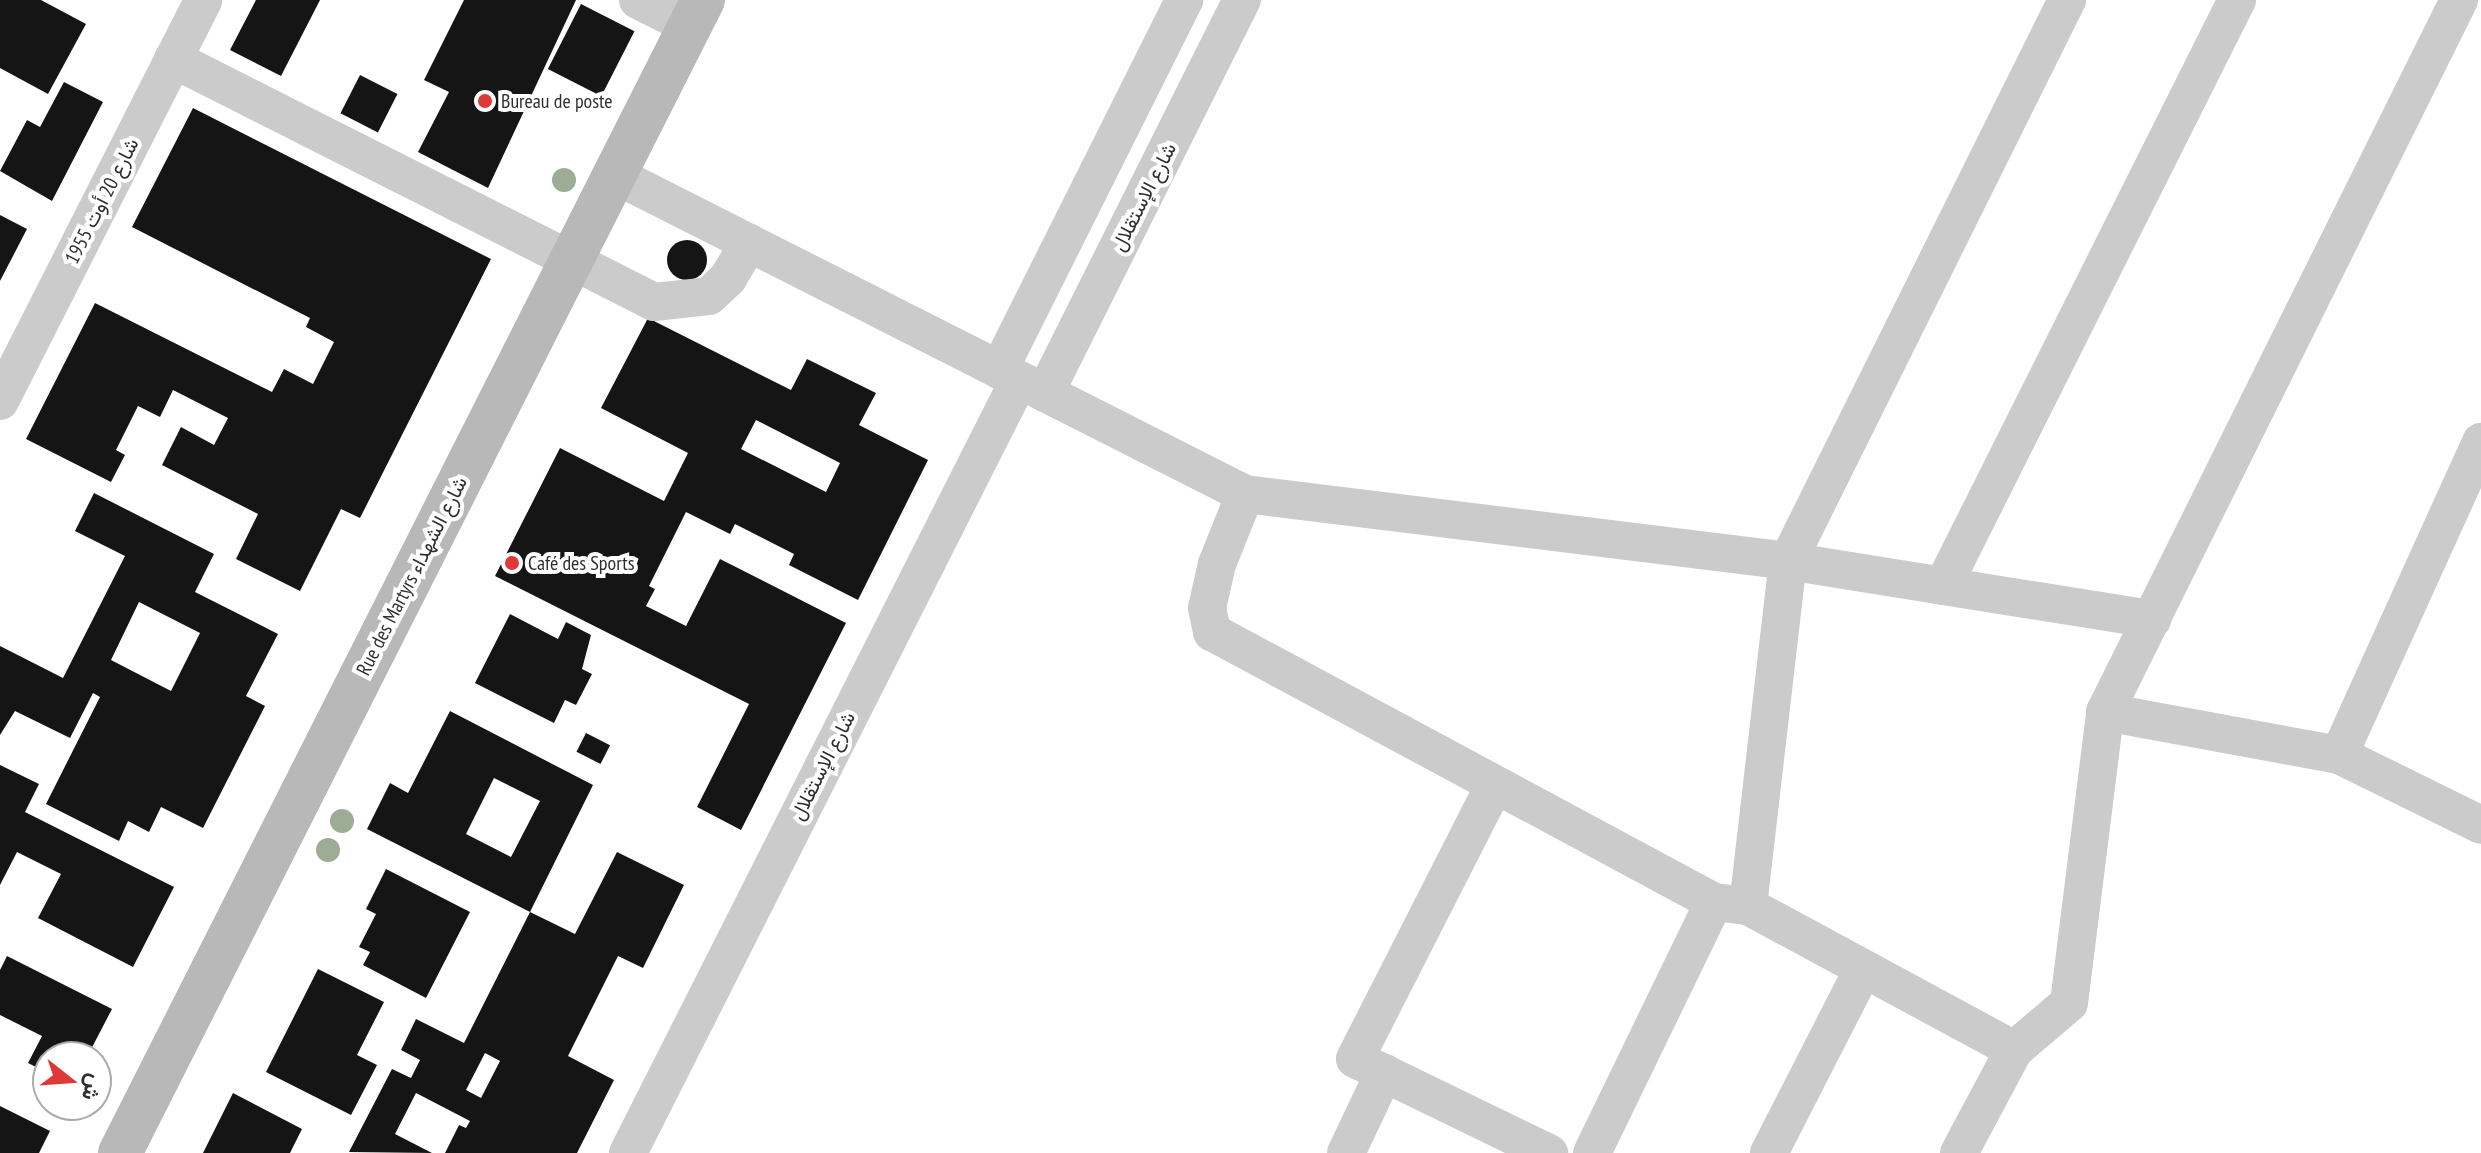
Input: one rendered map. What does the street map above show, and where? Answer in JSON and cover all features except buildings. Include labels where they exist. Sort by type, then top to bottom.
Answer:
[{"type":"main road","name":"Rue des Martyrs شارع الشهداء","points":[[120,1153],[696,13]]},
{"type":"street","name":"شارع 20 أوت 1955","points":[[0,401],[12,347],[203,0]]},
{"type":"street","points":[[638,0],[696,13]]},
{"type":"street","name":"شارع الإستقلال","points":[[1021,381],[1184,0]]},
{"type":"street","name":"شارع الإستقلال","points":[[628,1153],[1021,381],[1242,0]]},
{"type":"street","points":[[1592,1153],[1731,904],[1788,561],[2067,0]]},
{"type":"street","points":[[1943,586],[2237,0]]},
{"type":"street","points":[[1959,1153],[2014,1050],[2069,1003],[2105,712],[2459,0]]},
{"type":"street","points":[[173,59],[654,302],[709,296],[728,278],[749,243]]},
{"type":"street","points":[[615,175],[1245,494],[1788,561],[2152,619]]},
{"type":"street","points":[[2339,755],[2481,442]]},
{"type":"street","points":[[1245,494],[1217,564],[1207,608],[1212,632],[1494,786],[2014,1050]]},
{"type":"street","points":[[2105,712],[2339,755],[2481,825]]},
{"type":"street","points":[[1494,786],[1355,1059],[1549,1153]]},
{"type":"street","points":[[1769,1153],[1862,971]]},
{"type":"street","points":[[1346,1153],[1384,1073]]},
{"type":"place","name":"Bureau de poste","points":[[485,101]]},
{"type":"place","name":"Café des Sports","points":[[512,563]]}]
